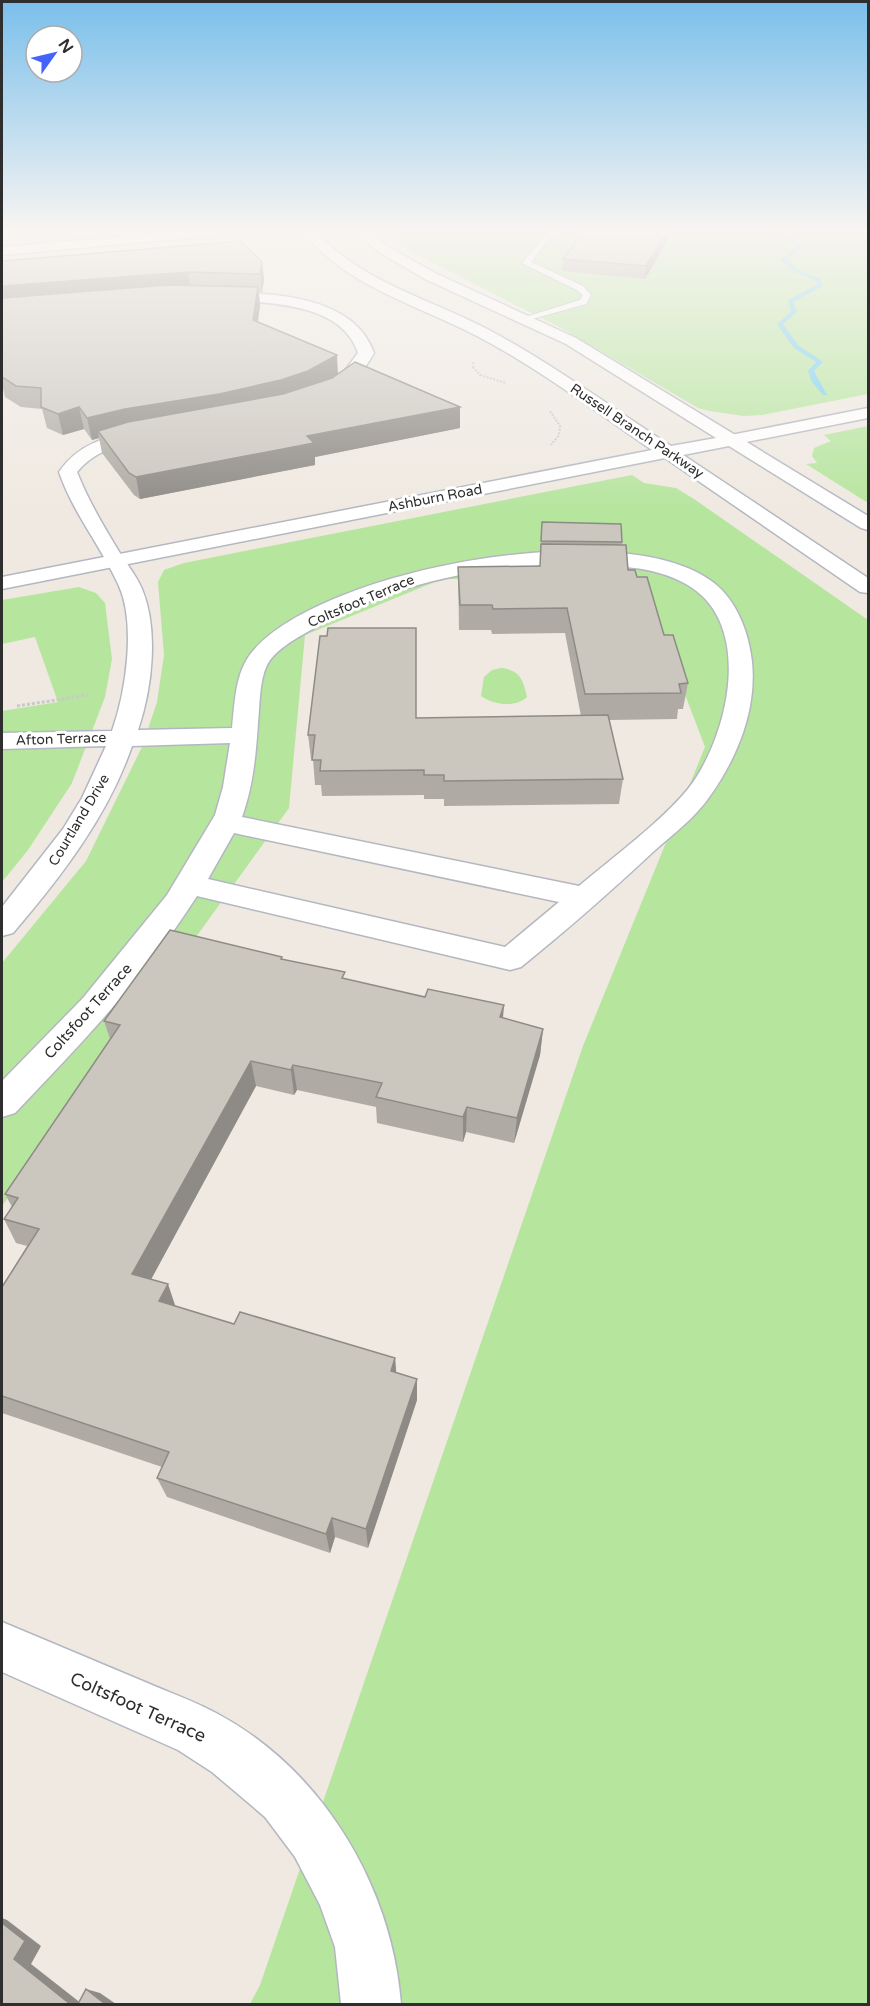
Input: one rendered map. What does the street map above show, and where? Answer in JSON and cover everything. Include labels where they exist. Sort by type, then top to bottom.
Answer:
[{"type":"street","points":[[312,398],[341,384],[357,369],[366,352],[359,335],[349,325]]},
{"type":"street","name":"Russell Branch Parkway","points":[[463,325],[514,350],[868,587]]},
{"type":"street","points":[[539,325],[571,341],[868,524]]},
{"type":"street","name":"Ashburn Road","points":[[2,583],[868,413]]},
{"type":"street","name":"Courtland Drive","points":[[2,926],[40,884],[89,809],[109,772],[135,693],[139,625],[131,588],[76,496],[68,472],[81,454],[108,442],[156,432]]},
{"type":"street","name":"Coltsfoot Terrace","points":[[2,1103],[72,1032],[125,972],[188,884],[226,822],[244,735],[250,682],[258,660],[279,640],[310,620],[401,581],[487,562],[558,557],[621,560],[654,565],[703,585],[720,600],[736,638],[741,666],[739,706],[732,733],[702,788],[681,811],[586,898],[510,959],[188,884]]},
{"type":"street","points":[[121,737],[244,735]]},
{"type":"street","name":"Afton Terrace","points":[[2,741],[121,737]]},
{"type":"street","points":[[226,822],[586,898]]},
{"type":"street","name":"Coltsfoot Terrace","points":[[2,1647],[197,1731],[231,1753],[284,1798],[315,1837],[344,1893],[364,1947],[371,2004]]},
{"type":"path","points":[[12,707],[88,695]]},
{"type":"green space","points":[[554,325],[868,325],[868,394],[762,415],[744,416],[709,411],[698,408]]},
{"type":"green space","points":[[868,426],[868,503],[806,464],[817,463],[812,456],[814,448],[831,441],[824,435]]},
{"type":"green space","points":[[632,475],[644,483],[676,488],[694,499],[868,620],[868,2004],[250,2004],[260,1985],[583,1046],[705,747],[641,579],[442,579],[305,635],[289,808],[2,1206],[2,963],[86,861],[142,747],[157,702],[164,655],[158,582],[164,570],[184,563]]},
{"type":"green space","points":[[79,587],[96,593],[105,603],[112,659],[105,697],[72,783],[28,850],[2,882],[2,711],[58,702],[35,637],[2,644],[2,600]]},
{"type":"green space","points":[[501,668],[513,671],[520,677],[527,697],[517,703],[504,704],[492,702],[481,696],[484,677],[492,670]]},
{"type":"building","points":[[2,325],[264,325],[337,355],[308,371],[281,380],[219,394],[125,409],[87,418],[79,407],[58,414],[41,407],[41,388],[16,386],[2,377]]},
{"type":"building","points":[[355,362],[460,407],[307,436],[314,443],[136,477],[129,473],[98,431],[128,422],[283,394],[332,378]]},
{"type":"building","points":[[542,522],[621,524],[622,542],[541,541]]},
{"type":"building","points":[[541,544],[626,545],[628,570],[635,570],[637,577],[647,577],[664,635],[673,635],[688,683],[679,684],[681,693],[585,694],[567,608],[493,609],[492,605],[460,605],[458,567],[540,566]]},
{"type":"building","points":[[328,628],[416,628],[416,718],[608,715],[623,779],[444,781],[444,775],[424,775],[424,770],[320,771],[321,760],[312,760],[315,735],[308,735],[320,636],[327,636]]},
{"type":"building","points":[[170,930],[282,957],[281,959],[345,972],[342,978],[425,997],[428,989],[504,1005],[500,1017],[543,1029],[517,1118],[467,1107],[463,1117],[376,1097],[382,1083],[293,1065],[291,1070],[251,1061],[132,1274],[168,1284],[159,1301],[234,1324],[240,1312],[395,1358],[391,1371],[417,1379],[366,1529],[332,1518],[326,1534],[157,1478],[169,1452],[2,1396],[2,1287],[39,1229],[4,1219],[18,1198],[5,1194],[120,1025],[104,1021]]},
{"type":"building","points":[[2,1923],[25,1941],[14,1959],[70,2004],[2,2004]]},
{"type":"building","points":[[86,1989],[105,2004],[78,2004]]},
{"type":"waterway","points":[[780,325],[796,347],[820,362],[811,371],[815,382],[825,394]]}]
